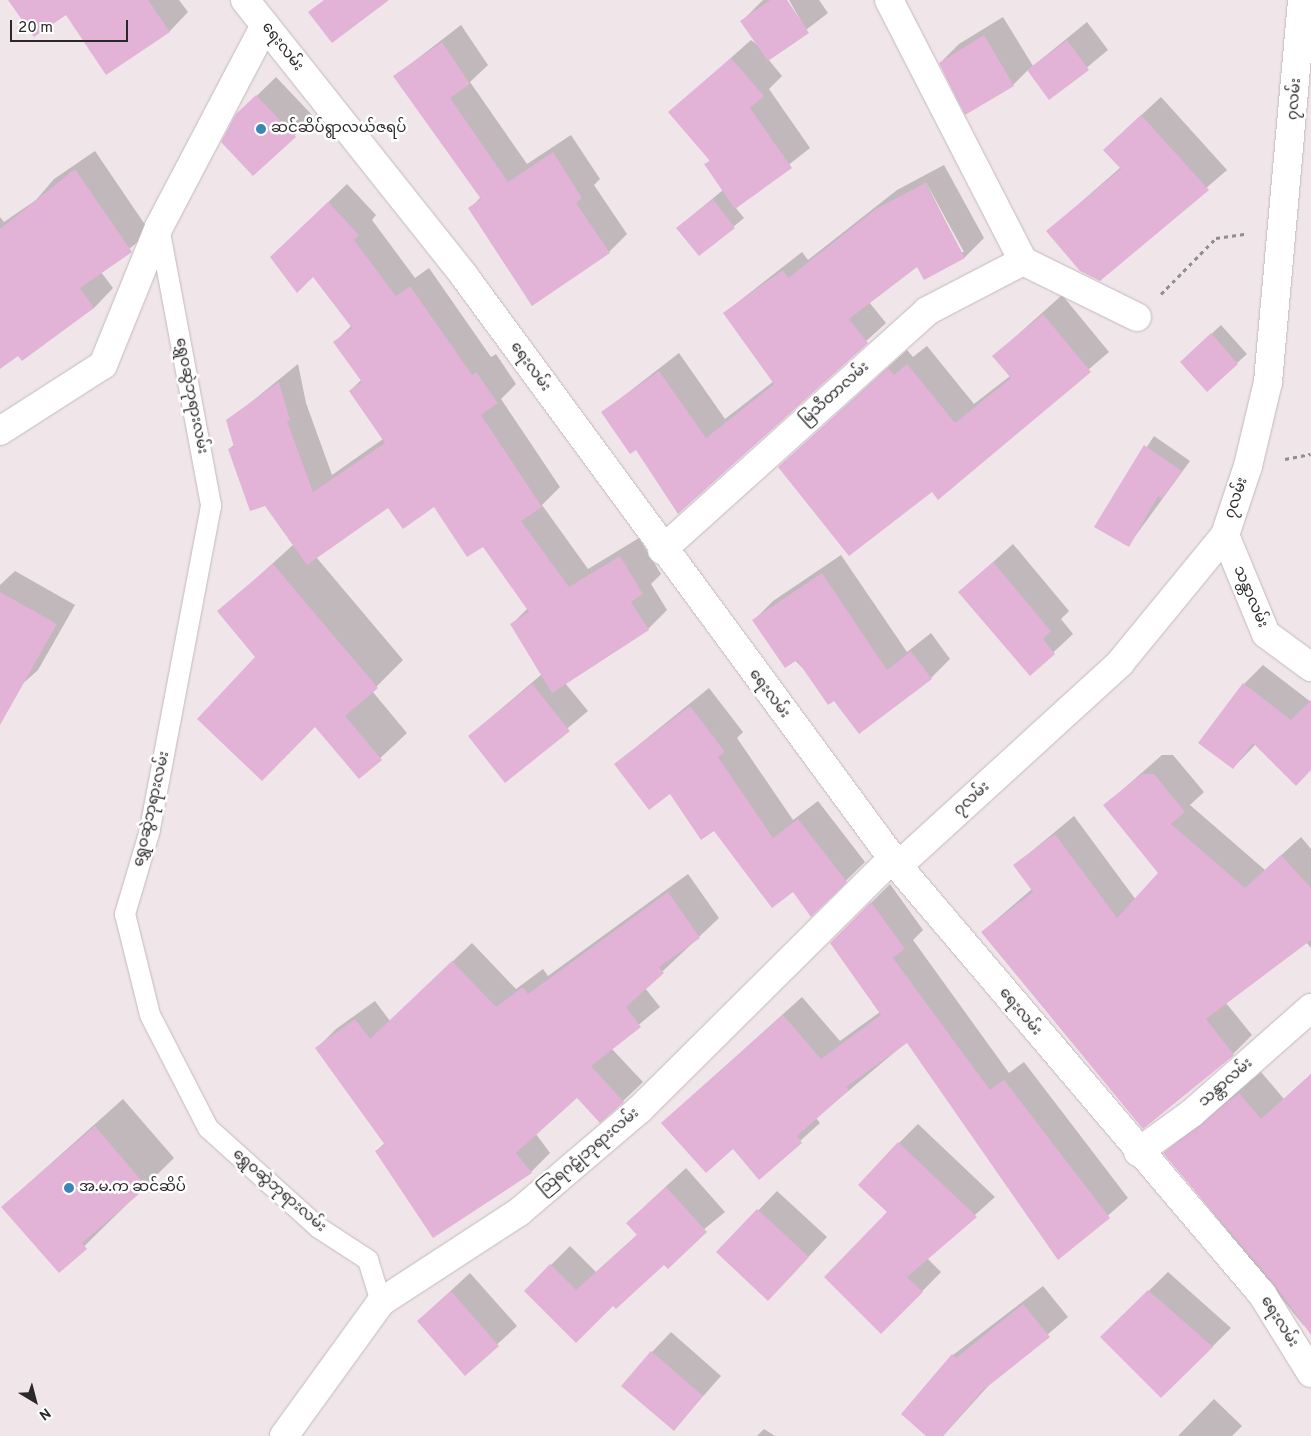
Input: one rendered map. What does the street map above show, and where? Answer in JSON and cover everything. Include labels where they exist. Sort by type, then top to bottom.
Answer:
[{"type":"street","name":"ရေးလမ်း","points":[[245,0],[465,277],[662,550],[896,862],[1138,1152],[1262,1294],[1311,1373]]},
{"type":"street","points":[[889,0],[1023,261],[1137,317]]},
{"type":"street","name":"၇လမ်း","points":[[896,862],[1120,663],[1224,535],[1248,466],[1268,382],[1305,38],[1302,0]]},
{"type":"street","points":[[0,431],[103,366],[159,227],[265,25]]},
{"type":"street","name":"မြသီတာလမ်း","points":[[662,550],[927,311],[1023,261]]},
{"type":"street","name":"သန္တာလမ်း","points":[[1224,535],[1266,634],[1311,667]]},
{"type":"street","name":"သြရဂဠုံဘုရားလမ်း","points":[[284,1436],[381,1302],[519,1212],[640,1109],[896,862]]},
{"type":"street","name":"သန္တာလမ်း","points":[[1138,1152],[1192,1113],[1311,1008]]},
{"type":"lane","name":"ရွှေဝဆွဲဘုရားလမ်း","points":[[159,227],[211,506],[150,830],[125,914],[150,1015],[208,1128],[319,1228],[368,1260],[381,1302]]},
{"type":"path","points":[[1137,317],[1216,238],[1284,229]]},
{"type":"building","points":[[8,0],[148,0],[170,32],[106,75],[66,15],[34,37]]},
{"type":"building","points":[[324,0],[389,0],[332,43],[308,12]]},
{"type":"building","points":[[770,0],[787,0],[809,33],[768,61],[740,21]]},
{"type":"building","points":[[984,35],[1014,86],[965,115],[939,63]]},
{"type":"building","points":[[1067,40],[1089,70],[1049,100],[1027,70]]},
{"type":"building","points":[[442,42],[470,84],[450,98],[508,182],[553,152],[582,198],[576,203],[610,253],[532,306],[468,208],[481,199],[393,76]]},
{"type":"building","points":[[731,58],[764,96],[750,108],[792,168],[735,209],[704,164],[710,161],[668,112]]},
{"type":"building","points":[[256,95],[296,137],[253,176],[221,142],[236,114]]},
{"type":"building","points":[[1141,115],[1209,190],[1100,281],[1080,271],[1046,231],[1121,169],[1103,150]]},
{"type":"building","points":[[75,169],[132,252],[80,288],[94,308],[22,361],[18,356],[0,369],[0,229]]},
{"type":"building","points":[[925,183],[965,258],[924,280],[917,267],[849,319],[868,343],[678,514],[636,450],[630,454],[601,412],[659,371],[706,438],[774,384],[723,313],[783,270],[788,278],[876,209]]},
{"type":"building","points":[[713,199],[735,228],[699,256],[676,228]]},
{"type":"building","points":[[328,202],[359,235],[354,240],[396,296],[410,286],[472,375],[476,372],[498,403],[481,415],[542,507],[521,521],[569,587],[620,556],[643,594],[631,602],[649,630],[552,693],[510,624],[529,612],[483,547],[467,557],[434,507],[403,529],[388,508],[307,565],[265,506],[250,511],[228,449],[234,447],[226,420],[279,382],[290,420],[287,421],[313,492],[385,443],[349,391],[362,382],[333,342],[352,328],[313,277],[297,293],[270,257]]},
{"type":"building","points":[[1043,314],[1091,372],[938,500],[932,492],[849,556],[778,467],[888,368],[894,375],[907,364],[955,423],[1011,378],[992,356]]},
{"type":"building","points":[[1211,333],[1238,364],[1207,392],[1180,362]]},
{"type":"building","points":[[1144,445],[1182,471],[1162,499],[1158,496],[1129,547],[1094,527]]},
{"type":"building","points":[[993,562],[1051,631],[1043,639],[1055,654],[1030,676],[958,592]]},
{"type":"building","points":[[273,564],[378,688],[345,716],[382,760],[359,779],[315,727],[262,781],[197,719],[255,657],[217,611]]},
{"type":"building","points":[[822,573],[887,670],[911,651],[932,679],[859,734],[834,701],[828,705],[797,660],[785,668],[752,620]]},
{"type":"building","points":[[0,592],[57,624],[0,725]]},
{"type":"building","points":[[1243,683],[1291,720],[1311,700],[1311,770],[1296,786],[1253,743],[1233,769],[1198,743]]},
{"type":"building","points":[[532,684],[570,731],[505,783],[468,736]]},
{"type":"building","points":[[690,706],[725,752],[718,757],[773,838],[798,819],[847,882],[811,917],[793,892],[772,908],[714,831],[701,840],[670,794],[649,810],[614,764]]},
{"type":"building","points":[[1142,774],[1154,774],[1185,812],[1171,824],[1245,888],[1281,855],[1311,888],[1311,940],[1206,1019],[1234,1055],[1143,1129],[981,932],[1033,892],[1013,865],[1055,834],[1117,918],[1158,873],[1103,805]]},
{"type":"building","points":[[668,892],[700,938],[659,967],[664,973],[626,1007],[641,1027],[591,1066],[624,1102],[600,1123],[577,1098],[516,1153],[532,1173],[433,1238],[375,1151],[385,1145],[315,1048],[355,1019],[370,1039],[452,961],[496,1007],[523,987],[528,994]]},
{"type":"building","points":[[871,902],[905,949],[893,958],[990,1090],[1004,1080],[1110,1218],[1058,1260],[907,1043],[846,1087],[849,1090],[797,1136],[802,1143],[759,1180],[733,1149],[706,1173],[661,1123],[783,1015],[821,1059],[881,1015],[830,943]]},
{"type":"building","points":[[1311,1074],[1311,1335],[1274,1284],[1163,1153],[1239,1093],[1261,1119]]},
{"type":"building","points":[[95,1126],[147,1187],[82,1243],[87,1249],[59,1273],[1,1207]]},
{"type":"building","points":[[898,1142],[977,1217],[907,1277],[923,1292],[881,1334],[824,1277],[887,1212],[858,1185]]},
{"type":"building","points":[[666,1187],[707,1232],[668,1269],[664,1265],[616,1309],[613,1306],[576,1343],[524,1291],[550,1264],[576,1290],[637,1235],[626,1223]]},
{"type":"building","points":[[757,1209],[809,1257],[768,1301],[716,1252]]},
{"type":"building","points":[[1148,1290],[1213,1347],[1161,1398],[1100,1337]]},
{"type":"building","points":[[451,1291],[499,1346],[465,1376],[417,1321]]},
{"type":"building","points":[[1023,1304],[1050,1337],[982,1391],[943,1436],[926,1436],[901,1414],[952,1354],[956,1358]]},
{"type":"building","points":[[651,1351],[703,1396],[674,1431],[621,1386]]},
{"type":"place","name":"ဆင်ဆိပ်ရွာလယ်ဇရပ်","points":[[261,129]]},
{"type":"place","name":"အ.မ.က ဆင်ဆိပ်","points":[[69,1188]]}]
